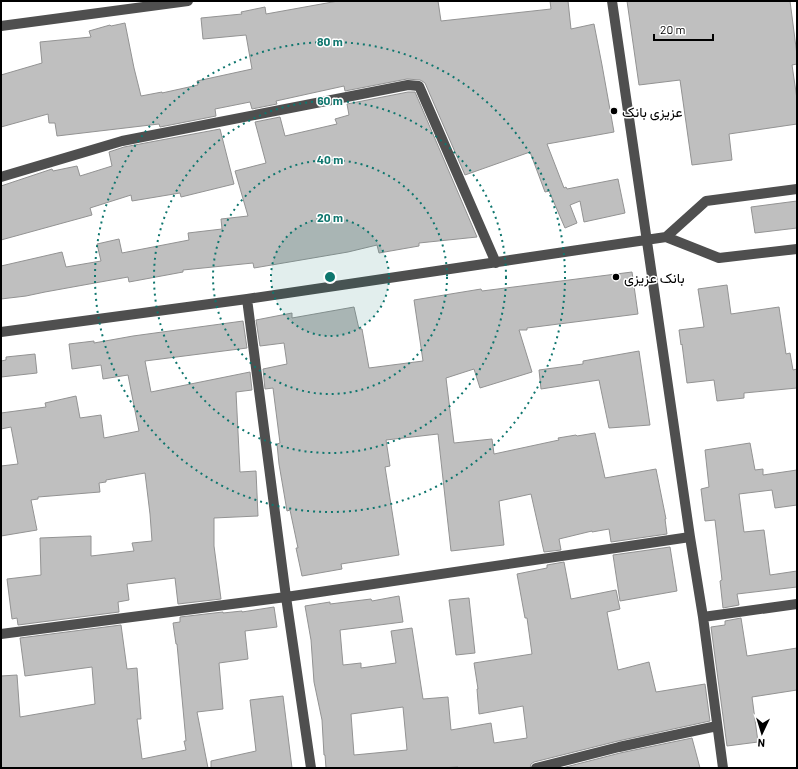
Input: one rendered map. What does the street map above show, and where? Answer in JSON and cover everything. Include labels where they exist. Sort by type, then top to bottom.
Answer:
[{"type":"street","points":[[1,26],[188,1]]},
{"type":"street","points":[[612,1],[703,617],[722,768]]},
{"type":"street","points":[[1,177],[122,141],[408,85],[419,86],[496,263]]},
{"type":"street","points":[[666,237],[706,201],[797,189]]},
{"type":"street","points":[[1,332],[247,299],[666,237],[719,258],[797,249]]},
{"type":"street","points":[[247,299],[286,597],[311,768]]},
{"type":"street","points":[[1,634],[286,597],[690,537]]},
{"type":"street","points":[[703,617],[797,604]]},
{"type":"street","points":[[536,768],[619,747],[717,726]]},
{"type":"building","points":[[338,1],[438,1],[441,21],[551,9],[550,1],[568,1],[571,29],[594,24],[614,132],[547,144],[564,188],[566,187],[567,189],[618,179],[625,213],[584,222],[580,201],[570,205],[577,223],[565,228],[549,191],[545,192],[530,152],[465,175],[425,83],[420,80],[407,79],[345,91],[344,86],[276,101],[277,104],[252,109],[250,102],[215,109],[216,116],[160,127],[159,124],[57,136],[55,123],[49,123],[48,114],[1,127],[1,75],[42,63],[40,42],[91,37],[89,31],[110,25],[125,23],[141,96],[198,85],[197,81],[252,69],[246,35],[203,39],[201,18],[242,14],[241,12],[265,7],[266,14]]},
{"type":"building","points":[[627,1],[790,1],[797,55],[797,64],[792,65],[797,99],[797,124],[729,134],[732,160],[692,165],[680,80],[639,85]]},
{"type":"building","points":[[408,92],[415,92],[477,237],[419,243],[419,246],[379,253],[377,245],[348,252],[254,268],[253,263],[183,270],[183,272],[129,282],[128,277],[26,296],[1,299],[1,266],[62,252],[66,267],[101,261],[97,244],[119,239],[122,253],[189,240],[188,233],[222,229],[221,219],[248,216],[235,171],[266,163],[255,122],[280,117],[285,136],[337,124],[335,119],[349,115],[347,104]]},
{"type":"building","points":[[220,129],[234,184],[181,197],[180,193],[132,201],[131,195],[90,208],[92,215],[1,240],[1,186],[52,169],[53,171],[77,166],[80,176],[112,166],[109,152],[124,147]]},
{"type":"building","points":[[797,201],[797,228],[755,233],[751,207]]},
{"type":"building","points":[[632,272],[638,314],[519,330],[532,372],[480,388],[474,369],[446,378],[454,443],[492,439],[494,454],[559,440],[558,438],[595,433],[605,478],[656,469],[666,519],[667,534],[611,542],[609,529],[592,531],[559,539],[561,550],[544,552],[531,494],[499,501],[504,545],[451,551],[438,434],[386,440],[390,466],[385,467],[399,555],[341,564],[342,569],[302,576],[296,548],[298,548],[290,510],[287,511],[279,464],[277,444],[280,443],[273,388],[265,389],[263,369],[287,364],[284,343],[260,346],[256,320],[292,313],[292,318],[354,307],[359,329],[362,329],[369,368],[423,361],[414,300],[481,289],[482,291]]},
{"type":"building","points":[[727,285],[731,314],[779,307],[786,354],[790,353],[793,370],[797,369],[797,388],[744,393],[744,398],[717,401],[714,380],[687,383],[679,330],[704,327],[698,289]]},
{"type":"building","points":[[243,321],[247,348],[145,361],[151,392],[250,372],[252,390],[236,392],[240,472],[256,471],[258,516],[214,518],[214,546],[221,599],[178,604],[175,578],[127,584],[129,600],[118,602],[119,612],[18,625],[17,618],[12,619],[7,579],[41,575],[40,538],[91,536],[91,556],[134,551],[132,543],[152,541],[150,514],[145,473],[106,480],[106,482],[99,483],[100,492],[38,497],[38,499],[31,500],[37,530],[1,536],[1,466],[18,464],[11,427],[1,429],[1,413],[46,407],[45,403],[76,396],[80,418],[101,415],[104,438],[139,431],[128,375],[103,379],[101,365],[72,369],[69,344],[94,341],[94,343],[133,336]]},
{"type":"building","points":[[639,351],[650,425],[609,428],[599,380],[541,389],[539,370],[583,364],[583,361]]},
{"type":"building","points":[[35,354],[37,373],[1,377],[1,361],[6,360],[6,357]]},
{"type":"building","points":[[750,443],[755,470],[763,469],[763,475],[797,470],[797,505],[775,508],[772,490],[739,494],[744,532],[764,530],[770,575],[797,571],[797,587],[737,594],[739,605],[723,608],[720,581],[722,580],[715,520],[705,521],[701,489],[709,487],[705,450]]},
{"type":"building","points":[[670,547],[677,591],[620,601],[613,555]]},
{"type":"building","points":[[564,562],[571,599],[616,590],[620,609],[607,612],[618,670],[649,662],[656,692],[705,684],[710,721],[618,741],[534,762],[531,764],[530,768],[326,768],[322,720],[314,682],[311,640],[305,606],[330,602],[330,604],[371,599],[372,601],[399,596],[403,622],[340,630],[343,665],[361,663],[361,668],[396,663],[391,631],[412,628],[423,699],[448,697],[451,730],[491,723],[494,743],[527,738],[523,706],[479,714],[478,689],[474,663],[532,654],[527,618],[525,618],[517,574],[547,568],[547,565]],"holes":[[[403,707],[407,750],[354,755],[351,714]]]},
{"type":"building","points":[[469,598],[475,653],[456,655],[449,600]]},
{"type":"building","points":[[274,607],[277,627],[245,631],[248,659],[219,663],[223,709],[197,712],[208,768],[1,768],[1,676],[17,675],[20,717],[95,704],[92,667],[25,676],[20,638],[121,625],[127,669],[137,668],[141,719],[137,719],[142,759],[186,750],[184,741],[186,741],[177,644],[173,623],[180,622],[180,617],[223,612],[242,612]]},
{"type":"building","points":[[741,618],[747,656],[797,648],[797,690],[752,697],[758,742],[727,746],[711,627],[725,625],[725,621]]},
{"type":"building","points":[[283,696],[292,768],[211,768],[211,761],[256,751],[250,700]]},
{"type":"building","points":[[692,738],[700,768],[562,768],[620,753]]},
{"type":"place","name":"عزیزی بانک","points":[[614,111]]},
{"type":"place","name":"بانک عزیزی","points":[[616,277]]}]
